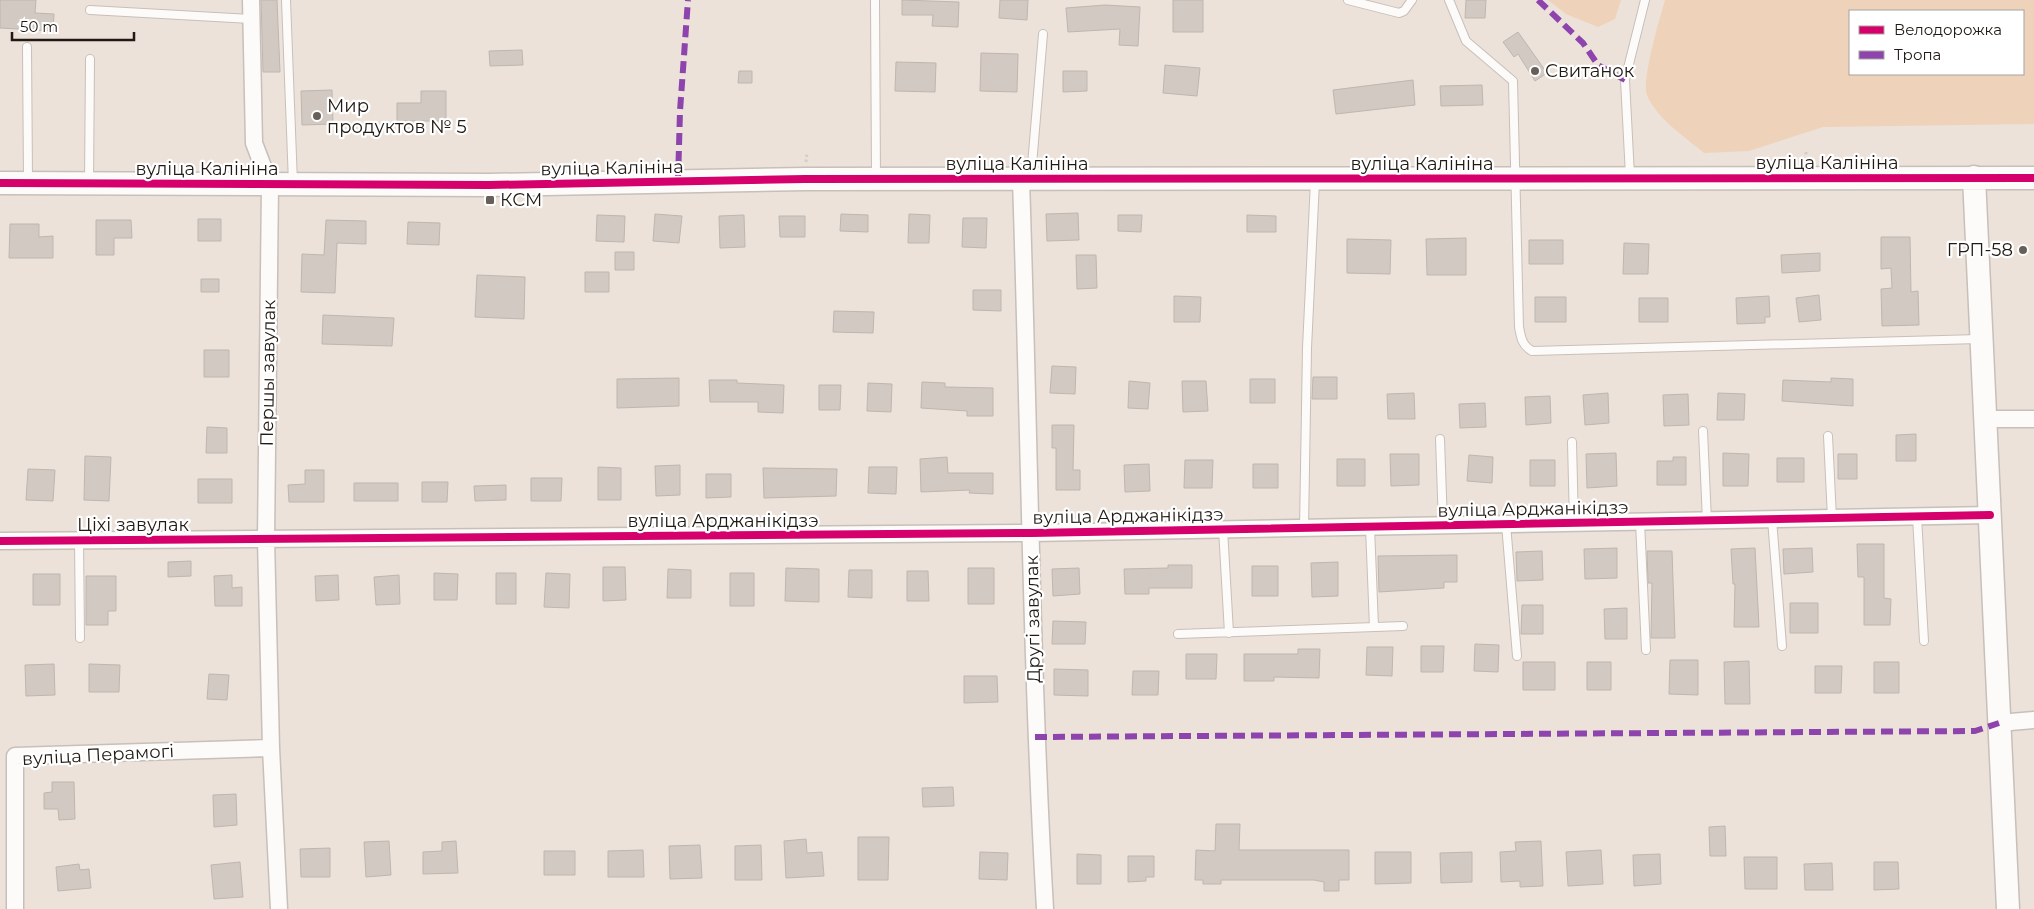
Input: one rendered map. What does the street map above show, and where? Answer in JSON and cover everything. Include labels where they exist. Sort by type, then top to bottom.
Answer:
[{"type":"street","name":"Першы завулак","points":[[251,0],[254,143],[270,185],[266,539],[271,748],[279,909]]},
{"type":"street","name":"вуліца Калініна","points":[[0,183],[294,185],[876,179],[1807,179],[1974,176],[2034,178]]},
{"type":"street","points":[[1974,176],[2008,909]]},
{"type":"street","name":"Другі завулак","points":[[1026,179],[1035,737],[1045,909]]},
{"type":"street","points":[[1985,418],[2034,419]]},
{"type":"street","name":"вуліца Арджанікідзэ","points":[[266,539],[1032,533],[1990,515]]},
{"type":"street","name":"Ціхі завулак","points":[[0,541],[266,539]]},
{"type":"street","points":[[1999,723],[2034,720]]},
{"type":"street","name":"вуліца Перамогі","points":[[15,909],[15,756],[271,748]]},
{"type":"lane","points":[[286,0],[294,185]]},
{"type":"lane","points":[[875,0],[876,179]]},
{"type":"lane","points":[[1348,0],[1399,13],[1412,0]]},
{"type":"lane","points":[[1449,0],[1466,41],[1513,81],[1519,327],[1521,339],[1532,351],[1982,339]]},
{"type":"lane","points":[[1630,178],[1625,80],[1645,0]]},
{"type":"lane","points":[[90,10],[251,19]]},
{"type":"lane","points":[[1026,179],[1043,34]]},
{"type":"lane","points":[[27,47],[28,183]]},
{"type":"lane","points":[[89,184],[90,58]]},
{"type":"lane","points":[[1304,528],[1306,384],[1315,179]]},
{"type":"lane","points":[[1704,431],[1707,520]]},
{"type":"lane","points":[[1828,436],[1832,518]]},
{"type":"lane","points":[[1440,439],[1443,526]]},
{"type":"lane","points":[[1572,442],[1574,523]]},
{"type":"lane","points":[[1917,517],[1924,641]]},
{"type":"lane","points":[[1772,519],[1782,646]]},
{"type":"lane","points":[[1640,522],[1646,650]]},
{"type":"lane","points":[[1506,524],[1517,656]]},
{"type":"lane","points":[[1370,527],[1374,627]]},
{"type":"lane","points":[[1222,529],[1229,632]]},
{"type":"lane","points":[[78,540],[80,638]]},
{"type":"lane","points":[[1178,634],[1403,626]]},
{"type":"shaded area","points":[[1548,0],[1621,0],[1615,19],[1598,27],[1566,14]]},
{"type":"shaded area","points":[[1665,0],[2034,0],[2034,124],[1823,127],[1749,151],[1704,153],[1657,112],[1647,95],[1647,77]]},
{"type":"building","points":[[0,0],[36,0],[35,13],[54,14],[53,31],[0,28]]},
{"type":"building","points":[[261,0],[277,0],[280,72],[263,72]]},
{"type":"building","points":[[902,0],[959,2],[958,27],[932,26],[933,15],[902,15]]},
{"type":"building","points":[[1000,0],[1028,0],[1027,20],[999,18]]},
{"type":"building","points":[[1173,0],[1203,0],[1203,32],[1173,32]]},
{"type":"building","points":[[1466,0],[1486,0],[1485,18],[1465,18]]},
{"type":"building","points":[[1105,5],[1140,7],[1138,46],[1119,45],[1120,29],[1068,32],[1066,8]]},
{"type":"building","points":[[1518,32],[1547,73],[1535,81],[1518,54],[1514,57],[1503,42]]},
{"type":"building","points":[[522,50],[523,65],[490,66],[489,51]]},
{"type":"building","points":[[981,53],[1018,54],[1017,92],[980,91]]},
{"type":"building","points":[[896,62],[936,63],[935,92],[895,91]]},
{"type":"building","points":[[1165,65],[1200,68],[1197,96],[1163,93]]},
{"type":"building","points":[[739,71],[752,71],[752,83],[738,83]]},
{"type":"building","points":[[1063,71],[1087,71],[1087,91],[1063,92]]},
{"type":"building","points":[[1413,80],[1415,105],[1336,114],[1333,90]]},
{"type":"building","points":[[1482,85],[1483,105],[1441,106],[1440,86]]},
{"type":"building","points":[[332,90],[333,124],[302,125],[301,91]]},
{"type":"building","points":[[421,91],[446,91],[446,121],[397,121],[397,103],[421,103]]},
{"type":"building","points":[[1078,213],[1079,240],[1047,241],[1046,214]]},
{"type":"building","points":[[655,214],[682,216],[679,243],[653,241]]},
{"type":"building","points":[[841,214],[868,215],[868,232],[840,231]]},
{"type":"building","points":[[909,214],[930,215],[929,243],[908,243]]},
{"type":"building","points":[[597,215],[625,216],[624,242],[596,241]]},
{"type":"building","points":[[744,215],[745,247],[720,248],[719,216]]},
{"type":"building","points":[[1118,215],[1142,215],[1141,232],[1118,231]]},
{"type":"building","points":[[1247,215],[1276,216],[1276,232],[1247,232]]},
{"type":"building","points":[[779,216],[805,216],[805,237],[780,237]]},
{"type":"building","points":[[963,218],[987,218],[986,248],[962,247]]},
{"type":"building","points":[[198,219],[221,219],[221,241],[198,241]]},
{"type":"building","points":[[96,220],[131,220],[132,238],[114,238],[114,255],[96,255]]},
{"type":"building","points":[[326,220],[366,221],[366,244],[337,243],[335,293],[301,292],[302,254],[324,255]]},
{"type":"building","points":[[408,222],[440,223],[439,245],[407,244]]},
{"type":"building","points":[[10,224],[39,224],[39,237],[53,236],[53,258],[9,258]]},
{"type":"building","points":[[1881,237],[1910,237],[1911,292],[1918,291],[1919,325],[1882,326],[1881,289],[1892,288],[1891,268],[1881,269]]},
{"type":"building","points":[[1466,238],[1466,275],[1427,275],[1426,239]]},
{"type":"building","points":[[1347,239],[1391,240],[1390,274],[1347,273]]},
{"type":"building","points":[[1529,240],[1563,240],[1563,264],[1529,264]]},
{"type":"building","points":[[1624,243],[1649,244],[1648,274],[1623,274]]},
{"type":"building","points":[[615,252],[634,252],[634,270],[615,270]]},
{"type":"building","points":[[1820,253],[1820,271],[1782,273],[1781,255]]},
{"type":"building","points":[[1076,255],[1096,255],[1097,288],[1077,289]]},
{"type":"building","points":[[585,272],[609,272],[609,292],[585,292]]},
{"type":"building","points":[[477,275],[525,277],[524,319],[475,317]]},
{"type":"building","points":[[201,279],[219,279],[219,292],[201,292]]},
{"type":"building","points":[[973,290],[1001,290],[1001,311],[973,310]]},
{"type":"building","points":[[1819,295],[1821,320],[1799,322],[1796,298]]},
{"type":"building","points":[[1174,296],[1201,297],[1200,322],[1174,322]]},
{"type":"building","points":[[1769,296],[1770,317],[1765,317],[1765,323],[1737,324],[1736,298]]},
{"type":"building","points":[[1535,297],[1566,297],[1566,322],[1535,322]]},
{"type":"building","points":[[1639,298],[1668,298],[1668,322],[1639,322]]},
{"type":"building","points":[[834,311],[874,312],[873,333],[833,332]]},
{"type":"building","points":[[323,315],[394,318],[392,346],[322,344]]},
{"type":"building","points":[[204,350],[229,350],[229,377],[204,377]]},
{"type":"building","points":[[1052,366],[1076,367],[1075,394],[1050,393]]},
{"type":"building","points":[[1313,377],[1337,377],[1337,399],[1312,399]]},
{"type":"building","points":[[679,378],[679,406],[617,408],[617,379]]},
{"type":"building","points":[[1831,378],[1853,379],[1853,406],[1782,401],[1783,380],[1831,382]]},
{"type":"building","points":[[1250,379],[1275,379],[1275,403],[1250,403]]},
{"type":"building","points":[[709,380],[737,380],[737,383],[784,385],[783,413],[758,412],[758,402],[710,402]]},
{"type":"building","points":[[1129,381],[1150,383],[1148,409],[1128,408]]},
{"type":"building","points":[[1182,381],[1206,381],[1208,411],[1183,412]]},
{"type":"building","points":[[922,382],[945,383],[945,387],[993,388],[993,416],[967,416],[967,411],[921,408]]},
{"type":"building","points":[[868,383],[892,384],[891,412],[867,411]]},
{"type":"building","points":[[819,385],[841,385],[840,410],[819,410]]},
{"type":"building","points":[[1414,393],[1415,419],[1388,419],[1387,394]]},
{"type":"building","points":[[1608,393],[1609,423],[1585,425],[1583,395]]},
{"type":"building","points":[[1718,393],[1745,394],[1744,420],[1717,420]]},
{"type":"building","points":[[1688,394],[1689,425],[1664,426],[1663,395]]},
{"type":"building","points":[[1550,396],[1551,423],[1526,425],[1525,397]]},
{"type":"building","points":[[1485,403],[1486,427],[1460,428],[1459,404]]},
{"type":"building","points":[[1052,425],[1074,425],[1073,470],[1080,470],[1080,490],[1056,490],[1056,448],[1052,448]]},
{"type":"building","points":[[207,427],[227,428],[227,453],[206,453]]},
{"type":"building","points":[[1916,434],[1916,461],[1896,461],[1896,435]]},
{"type":"building","points":[[1616,453],[1617,486],[1587,488],[1586,454]]},
{"type":"building","points":[[1723,453],[1749,454],[1748,486],[1723,486]]},
{"type":"building","points":[[1390,454],[1419,454],[1419,485],[1391,486]]},
{"type":"building","points":[[1838,454],[1857,454],[1857,479],[1838,479]]},
{"type":"building","points":[[1469,455],[1493,457],[1492,483],[1467,481]]},
{"type":"building","points":[[85,456],[111,457],[109,501],[84,500]]},
{"type":"building","points":[[947,457],[948,473],[993,473],[993,494],[969,493],[970,490],[921,492],[920,459]]},
{"type":"building","points":[[1673,457],[1686,457],[1686,485],[1657,485],[1657,461],[1673,461]]},
{"type":"building","points":[[1777,458],[1804,458],[1804,482],[1777,482]]},
{"type":"building","points":[[1337,459],[1365,459],[1365,486],[1337,486]]},
{"type":"building","points":[[1185,460],[1213,460],[1212,488],[1184,488]]},
{"type":"building","points":[[1530,460],[1555,460],[1555,486],[1530,486]]},
{"type":"building","points":[[1149,464],[1150,491],[1125,492],[1124,465]]},
{"type":"building","points":[[1253,464],[1278,464],[1278,488],[1253,488]]},
{"type":"building","points":[[680,465],[680,495],[656,496],[655,466]]},
{"type":"building","points":[[598,467],[621,468],[621,500],[598,500]]},
{"type":"building","points":[[869,467],[897,467],[896,494],[868,493]]},
{"type":"building","points":[[763,468],[837,469],[836,496],[764,498]]},
{"type":"building","points":[[28,469],[55,470],[53,501],[26,500]]},
{"type":"building","points":[[305,470],[324,470],[324,502],[289,502],[288,485],[305,484]]},
{"type":"building","points":[[706,474],[731,474],[731,497],[706,498]]},
{"type":"building","points":[[531,478],[562,478],[561,501],[531,501]]},
{"type":"building","points":[[198,479],[232,479],[232,503],[198,503]]},
{"type":"building","points":[[422,482],[448,482],[447,502],[422,502]]},
{"type":"building","points":[[354,483],[398,483],[398,501],[354,501]]},
{"type":"building","points":[[506,485],[506,500],[475,501],[474,486]]},
{"type":"building","points":[[1857,544],[1884,544],[1884,598],[1891,599],[1890,625],[1864,625],[1864,577],[1858,577]]},
{"type":"building","points":[[1617,548],[1617,578],[1585,579],[1584,549]]},
{"type":"building","points":[[1755,548],[1759,627],[1734,627],[1735,584],[1733,584],[1731,549]]},
{"type":"building","points":[[1812,548],[1813,572],[1784,574],[1783,549]]},
{"type":"building","points":[[1542,551],[1543,580],[1517,581],[1516,552]]},
{"type":"building","points":[[1647,551],[1672,551],[1675,638],[1651,638],[1652,583],[1648,583]]},
{"type":"building","points":[[1457,555],[1457,582],[1444,582],[1444,588],[1379,592],[1378,556]]},
{"type":"building","points":[[191,561],[191,576],[168,577],[168,562]]},
{"type":"building","points":[[1338,562],[1338,596],[1312,597],[1311,563]]},
{"type":"building","points":[[1168,565],[1192,565],[1192,588],[1149,588],[1149,594],[1125,594],[1124,569],[1168,568]]},
{"type":"building","points":[[1252,566],[1278,566],[1278,596],[1252,596]]},
{"type":"building","points":[[603,567],[625,567],[626,600],[603,601]]},
{"type":"building","points":[[786,568],[819,569],[819,602],[785,601]]},
{"type":"building","points":[[968,568],[994,568],[994,604],[968,604]]},
{"type":"building","points":[[1079,568],[1080,594],[1053,596],[1052,569]]},
{"type":"building","points":[[668,569],[691,570],[691,598],[667,598]]},
{"type":"building","points":[[849,570],[872,570],[872,598],[848,597]]},
{"type":"building","points":[[907,571],[928,571],[929,601],[907,601]]},
{"type":"building","points":[[434,573],[458,574],[457,600],[434,600]]},
{"type":"building","points":[[496,573],[516,573],[516,604],[496,604]]},
{"type":"building","points":[[546,573],[570,574],[569,608],[544,607]]},
{"type":"building","points":[[730,573],[754,573],[754,606],[730,606]]},
{"type":"building","points":[[33,574],[60,574],[60,605],[33,605]]},
{"type":"building","points":[[232,575],[232,588],[242,587],[242,606],[215,606],[214,576]]},
{"type":"building","points":[[338,575],[339,600],[316,601],[315,576]]},
{"type":"building","points":[[399,575],[400,604],[376,605],[374,577]]},
{"type":"building","points":[[86,576],[116,576],[116,611],[108,611],[108,625],[86,625]]},
{"type":"building","points":[[1790,603],[1818,603],[1818,633],[1790,633]]},
{"type":"building","points":[[1522,605],[1543,605],[1543,634],[1521,634]]},
{"type":"building","points":[[1627,608],[1627,639],[1605,639],[1604,609]]},
{"type":"building","points":[[1053,621],[1086,622],[1085,644],[1052,644]]},
{"type":"building","points":[[1475,644],[1499,645],[1498,672],[1474,671]]},
{"type":"building","points":[[1421,646],[1444,646],[1443,672],[1421,672]]},
{"type":"building","points":[[1367,647],[1393,647],[1392,676],[1366,675]]},
{"type":"building","points":[[1298,649],[1320,649],[1319,678],[1274,677],[1274,681],[1244,681],[1244,654],[1298,654]]},
{"type":"building","points":[[1186,654],[1217,654],[1216,679],[1186,679]]},
{"type":"building","points":[[1670,660],[1698,660],[1698,695],[1669,694]]},
{"type":"building","points":[[1749,661],[1750,704],[1725,704],[1724,662]]},
{"type":"building","points":[[1523,662],[1555,662],[1555,690],[1523,690]]},
{"type":"building","points":[[1587,662],[1611,662],[1611,690],[1587,690]]},
{"type":"building","points":[[1874,662],[1899,662],[1899,693],[1874,693]]},
{"type":"building","points":[[54,664],[55,695],[26,696],[25,665]]},
{"type":"building","points":[[89,664],[120,665],[119,692],[89,692]]},
{"type":"building","points":[[1815,666],[1842,666],[1841,693],[1815,693]]},
{"type":"building","points":[[1054,669],[1088,670],[1088,696],[1054,695]]},
{"type":"building","points":[[1133,671],[1159,671],[1158,695],[1132,695]]},
{"type":"building","points":[[209,674],[229,675],[227,700],[207,699]]},
{"type":"building","points":[[964,676],[997,676],[998,702],[964,703]]},
{"type":"building","points":[[52,782],[74,782],[75,819],[59,820],[58,809],[44,809],[44,793],[52,792]]},
{"type":"building","points":[[953,787],[954,806],[923,807],[922,788]]},
{"type":"building","points":[[236,794],[237,825],[214,827],[213,795]]},
{"type":"building","points":[[1216,824],[1240,824],[1239,850],[1349,850],[1349,880],[1339,880],[1339,891],[1324,891],[1324,882],[1314,880],[1221,880],[1221,884],[1203,884],[1203,880],[1195,880],[1196,850],[1215,851]]},
{"type":"building","points":[[1725,826],[1726,856],[1710,856],[1709,827]]},
{"type":"building","points":[[858,837],[889,837],[888,880],[858,880]]},
{"type":"building","points":[[806,839],[807,853],[822,852],[824,876],[786,878],[784,841]]},
{"type":"building","points":[[389,841],[391,875],[366,877],[364,842]]},
{"type":"building","points":[[456,841],[458,873],[423,874],[423,852],[442,851],[442,842]]},
{"type":"building","points":[[1541,841],[1543,886],[1520,887],[1520,881],[1501,882],[1500,852],[1516,851],[1515,842]]},
{"type":"building","points":[[700,845],[702,878],[670,879],[669,846]]},
{"type":"building","points":[[761,845],[762,880],[735,880],[735,846]]},
{"type":"building","points":[[330,848],[330,877],[301,877],[300,849]]},
{"type":"building","points":[[643,850],[644,877],[608,877],[608,851]]},
{"type":"building","points":[[1601,850],[1603,884],[1568,886],[1566,852]]},
{"type":"building","points":[[544,851],[575,851],[575,875],[544,875]]},
{"type":"building","points":[[980,852],[1008,853],[1007,880],[979,879]]},
{"type":"building","points":[[1375,852],[1411,852],[1411,883],[1375,884]]},
{"type":"building","points":[[1472,852],[1472,882],[1441,883],[1440,853]]},
{"type":"building","points":[[1077,854],[1101,855],[1101,884],[1077,884]]},
{"type":"building","points":[[1660,854],[1661,884],[1634,886],[1633,855]]},
{"type":"building","points":[[1128,856],[1154,856],[1154,877],[1146,877],[1146,881],[1128,882]]},
{"type":"building","points":[[1744,857],[1777,857],[1777,889],[1745,889]]},
{"type":"building","points":[[240,862],[243,897],[214,899],[211,865]]},
{"type":"building","points":[[1874,862],[1898,862],[1899,889],[1874,890]]},
{"type":"building","points":[[1832,863],[1833,890],[1805,890],[1804,864]]},
{"type":"building","points":[[79,864],[80,870],[89,869],[91,888],[58,891],[56,867]]},
{"type":"marked path","points":[[678,181],[680,111],[688,0]]},
{"type":"marked path","points":[[1538,0],[1583,43],[1598,65],[1625,80]]},
{"type":"marked path","points":[[1035,737],[1975,731],[1999,723]]},
{"type":"cycle path","points":[[0,183],[489,185],[805,179],[2034,178]]},
{"type":"cycle path","points":[[0,541],[1032,533],[1990,515]]},
{"type":"place","name":"Свитанок","points":[[1535,71]]},
{"type":"place","name":"Мир продуктов № 5","points":[[317,116]]},
{"type":"place","name":"КСМ","points":[[490,200]]},
{"type":"place","name":"ГРП-58","points":[[2023,250]]}]
